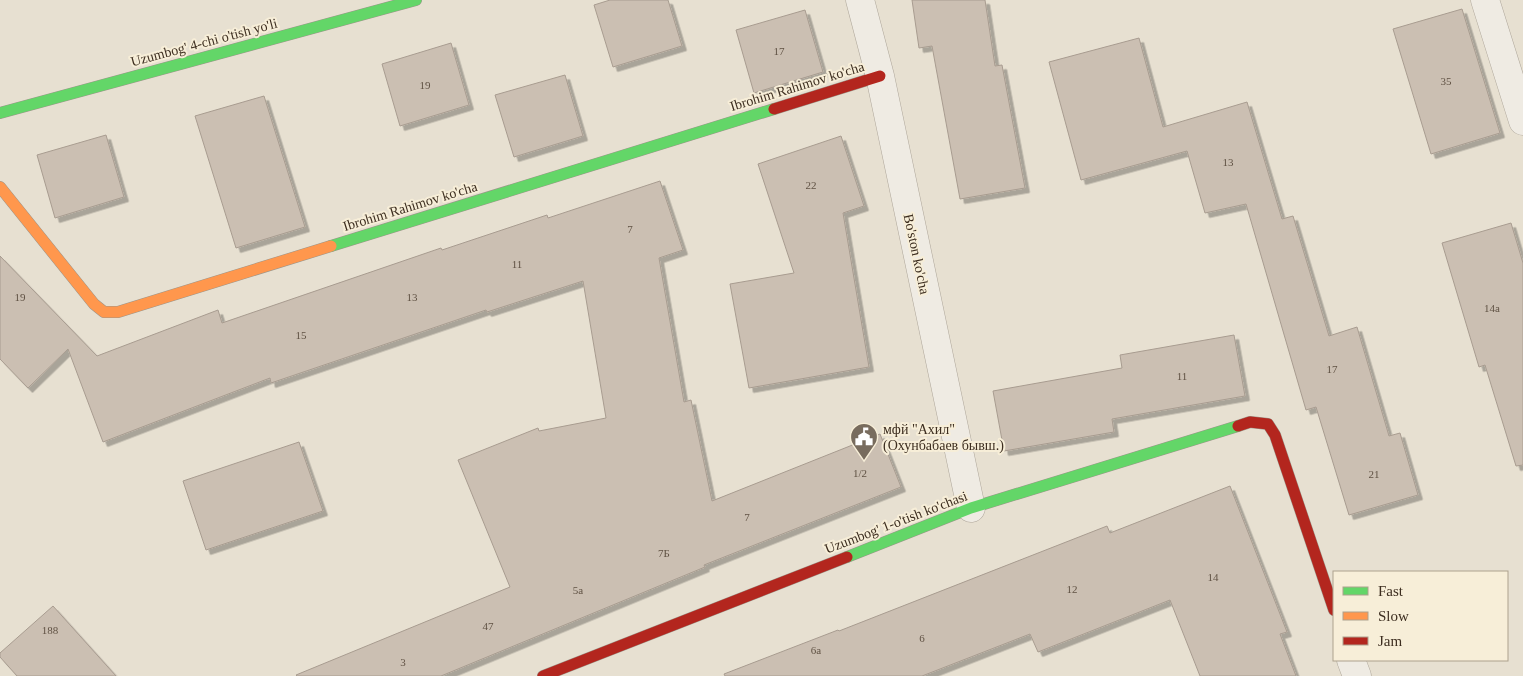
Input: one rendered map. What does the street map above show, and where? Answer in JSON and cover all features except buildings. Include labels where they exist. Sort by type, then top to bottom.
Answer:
[{"type":"street","name":"Uzumbog' 4-chi o'tish yo'li","points":[[0,113],[416,0]]},
{"type":"street","name":"Bo'ston ko'cha","points":[[860,0],[880,76],[971,508]]},
{"type":"street","points":[[1485,0],[1523,122]]},
{"type":"street","name":"Ibrohim Rahimov ko'cha","points":[[0,187],[94,304],[104,312],[118,312],[880,76]]},
{"type":"street","name":"Uzumbog' 1-o'tish ko'chasi","points":[[543,676],[971,508],[1250,422],[1268,424],[1275,435],[1333,607]]},
{"type":"street","points":[[1351,661],[1357,676]]},
{"type":"traffic: fast","points":[[0,113],[416,0]]},
{"type":"traffic: fast","points":[[331,246],[774,109]]},
{"type":"traffic: fast","points":[[847,557],[971,508],[1238,426]]},
{"type":"traffic: slow","points":[[0,187],[94,304],[104,312],[118,312],[331,246]]},
{"type":"traffic: jam","points":[[774,109],[880,76]]},
{"type":"traffic: jam","points":[[1238,426],[1250,422],[1268,424],[1275,435],[1333,607]]},
{"type":"traffic: jam","points":[[543,676],[847,557]]},
{"type":"place","name":"мфй \"Ахил\" (Охунбабаев бывш.)","points":[[864,461]]}]
